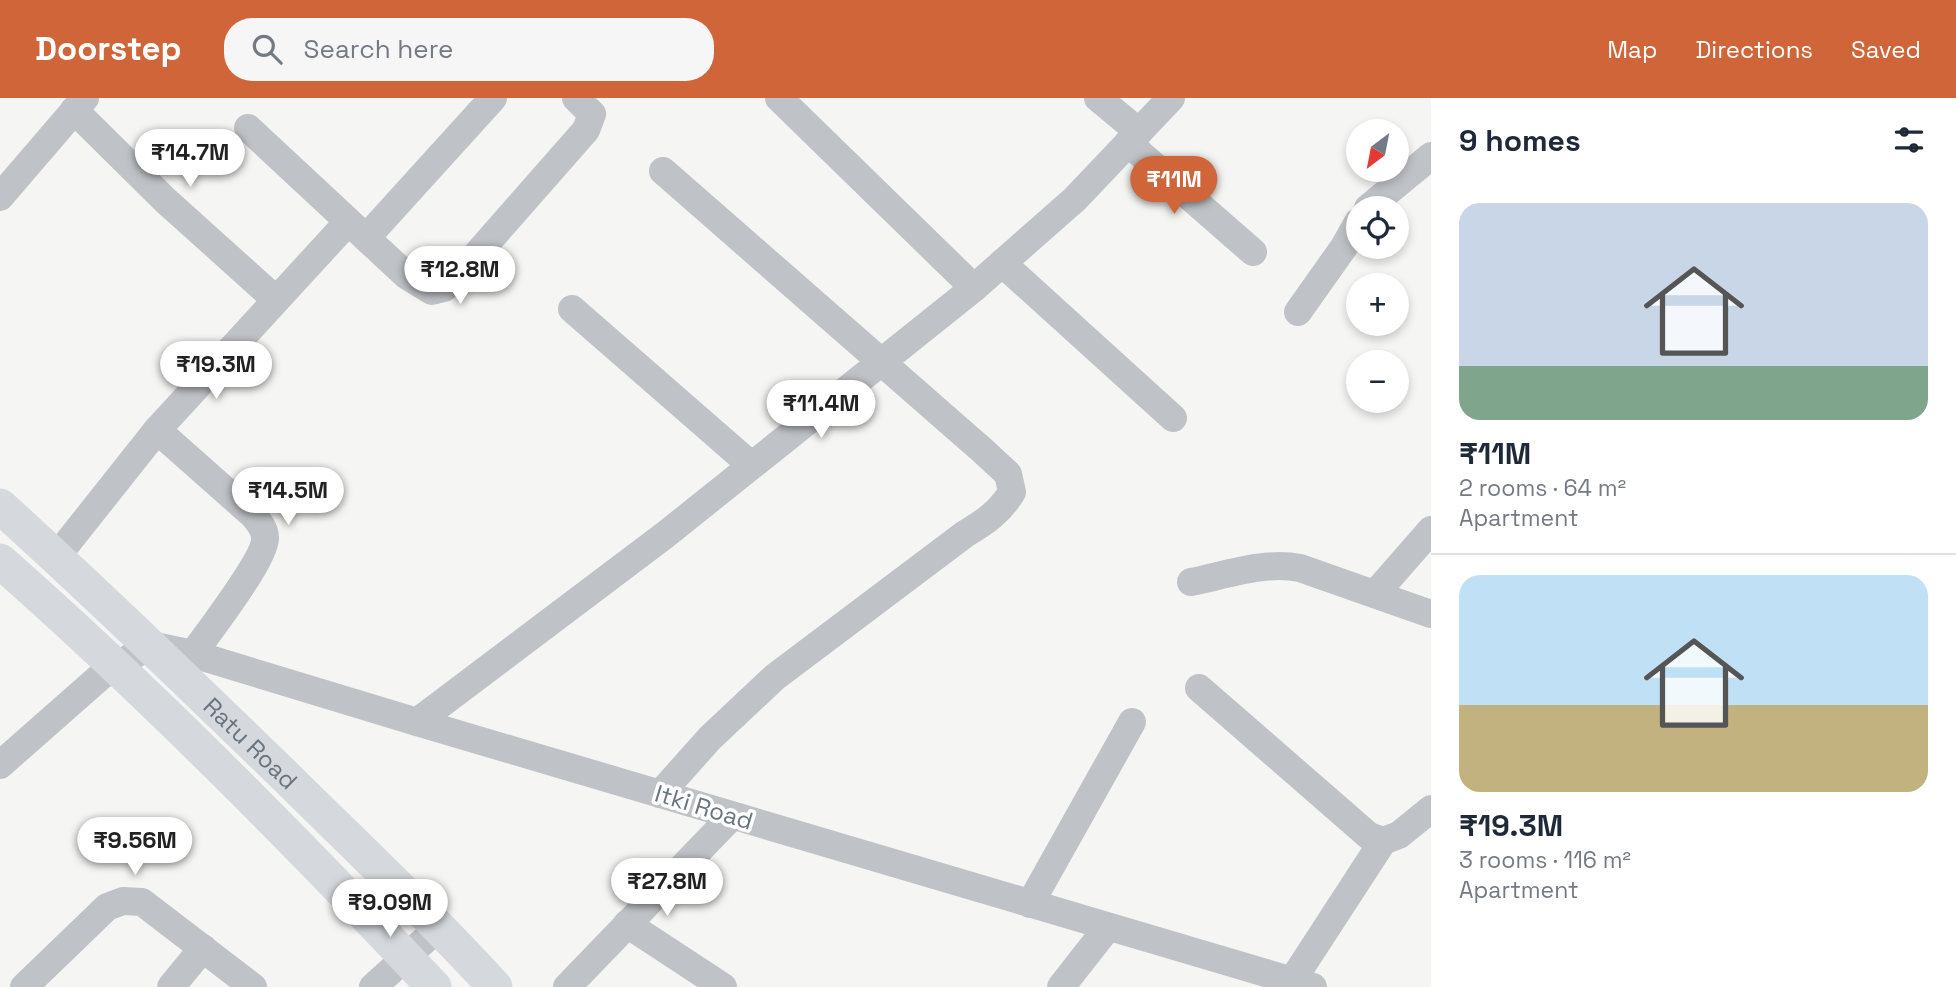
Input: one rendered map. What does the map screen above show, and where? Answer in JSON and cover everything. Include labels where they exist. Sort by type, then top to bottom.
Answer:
[{"type":"main road","name":"Ratu Road","points":[[0,506],[150,645],[439,926],[495,987]]},
{"type":"main road","points":[[0,531],[101,620],[350,866],[466,987]]},
{"type":"main road","points":[[0,561],[86,636],[334,882],[434,987]]},
{"type":"main road","points":[[0,584],[101,676],[261,832],[391,981]]},
{"type":"street","points":[[57,556],[157,430],[275,299],[357,230],[493,98]]},
{"type":"street","points":[[248,128],[357,230],[419,284],[432,290],[444,288],[456,278],[586,130],[592,114],[576,98]]},
{"type":"street","points":[[779,98],[974,288]]},
{"type":"street","points":[[1098,98],[1133,138],[1253,252]]},
{"type":"street","points":[[417,722],[665,536],[974,288],[1075,199],[1171,98]]},
{"type":"street","points":[[0,197],[80,104],[165,200],[275,299]]},
{"type":"street","points":[[1383,196],[1431,156]]},
{"type":"street","points":[[660,794],[710,738],[775,677],[965,534],[987,521],[1003,507],[1012,492],[1008,474],[663,171]]},
{"type":"street","points":[[1298,312],[1346,243]]},
{"type":"street","points":[[1002,263],[1174,418]]},
{"type":"street","points":[[572,309],[751,465]]},
{"type":"street","points":[[157,430],[253,515],[262,526],[266,540],[252,567],[193,654]]},
{"type":"street","points":[[1375,594],[1431,530]]},
{"type":"street","points":[[1191,582],[1286,565],[1431,614]]},
{"type":"street","points":[[0,765],[101,676],[150,645]]},
{"type":"street","name":"Itki Road","points":[[150,645],[193,654],[1302,984]]},
{"type":"street","points":[[1199,688],[1369,836],[1382,841],[1399,835],[1431,809]]},
{"type":"street","points":[[1030,904],[1132,722]]},
{"type":"street","points":[[567,987],[732,816]]},
{"type":"street","points":[[1302,984],[1382,841]]},
{"type":"street","points":[[24,987],[107,907],[123,901],[142,902],[253,987]]},
{"type":"street","points":[[627,924],[723,987]]},
{"type":"street","points":[[391,981],[439,926]]},
{"type":"street","points":[[1061,987],[1108,927]]},
{"type":"street","points":[[171,987],[203,948]]}]
